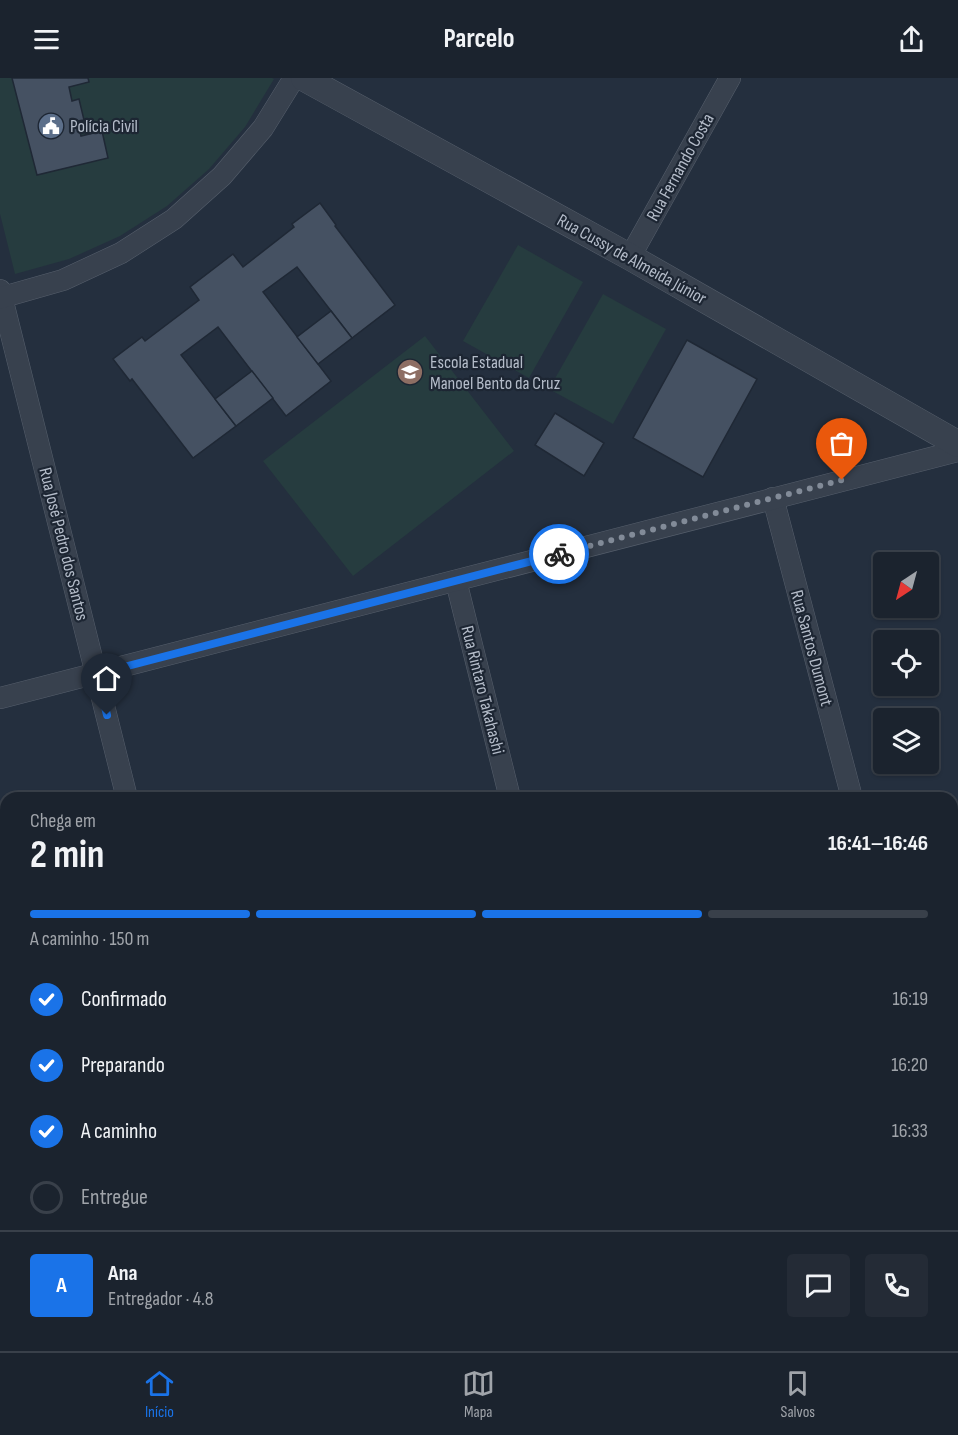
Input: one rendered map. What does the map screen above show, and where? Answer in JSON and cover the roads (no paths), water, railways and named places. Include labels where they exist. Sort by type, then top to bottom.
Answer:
[{"type":"street","points":[[1,295],[63,280],[121,253],[174,219],[222,176],[263,128],[294,78]]},
{"type":"street","name":"Rua Cussy de Almeida Júnior","points":[[304,78],[630,257],[958,444]]},
{"type":"street","name":"Rua Fernando Costa","points":[[630,257],[730,78]]},
{"type":"street","name":"Rua José Pedro dos Santos","points":[[1,295],[126,792]]},
{"type":"street","points":[[0,698],[958,451]]},
{"type":"street","name":"Rua Santos Dumont","points":[[773,498],[850,792]]},
{"type":"street","name":"Rua Rintaro Takahashi","points":[[456,581],[509,792]]},
{"type":"place","name":"Polícia Civil","points":[[51,126]]},
{"type":"place","name":"Escola Estadual Manoel Bento da Cruz","points":[[410,372]]}]
